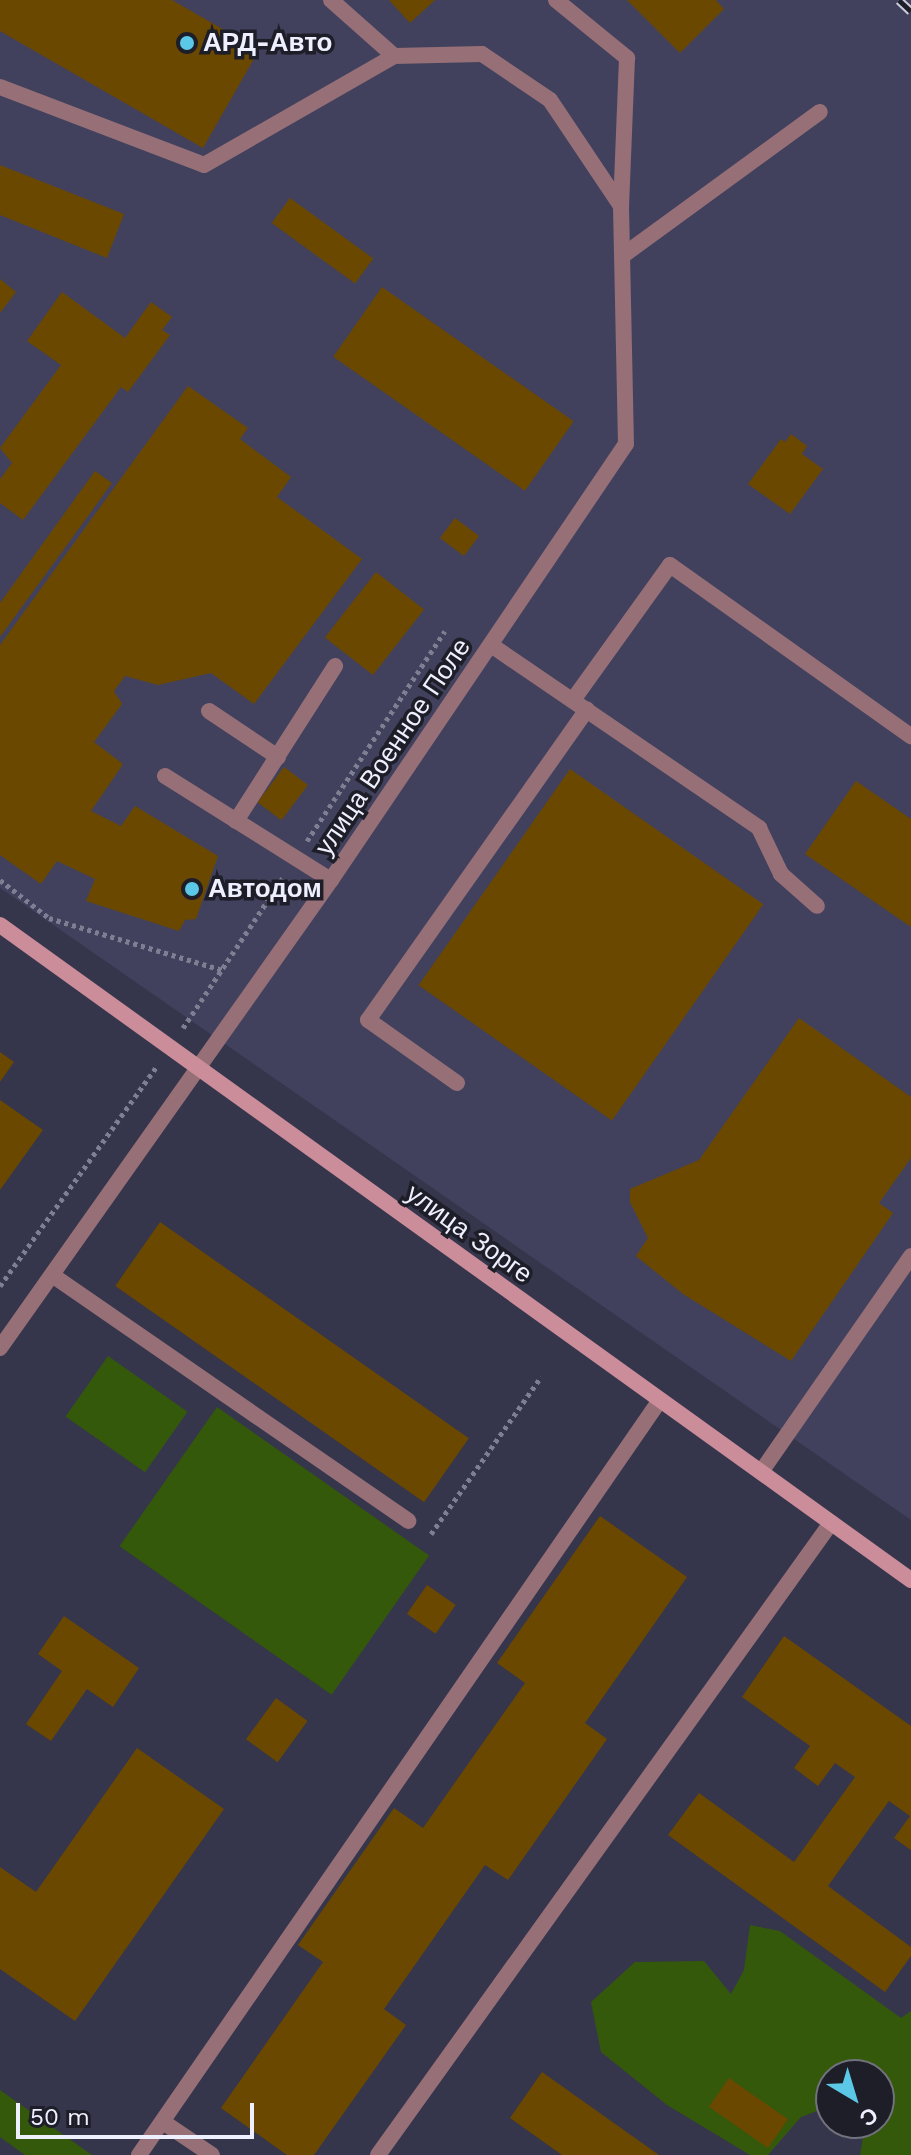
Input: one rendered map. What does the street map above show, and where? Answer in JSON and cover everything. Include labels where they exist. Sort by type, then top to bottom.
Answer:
[{"type":"street","points":[[331,0],[394,56]]},
{"type":"street","points":[[556,0],[627,58],[621,206],[625,254]]},
{"type":"street","points":[[0,87],[204,165],[394,56],[482,54],[550,100],[621,206]]},
{"type":"street","points":[[625,254],[820,112]]},
{"type":"street","name":"улица Военное Поле","points":[[0,1348],[331,880],[626,444],[625,254]]},
{"type":"street","points":[[457,1083],[368,1020],[580,705],[670,565],[911,736]]},
{"type":"street","points":[[491,645],[759,828],[781,874],[817,906]]},
{"type":"street","points":[[236,821],[335,666]]},
{"type":"street","points":[[209,711],[278,757]]},
{"type":"street","points":[[165,776],[331,880]]},
{"type":"street","name":"улица Зорге","points":[[0,925],[168,1049],[911,1580]]},
{"type":"street","points":[[761,1472],[911,1256]]},
{"type":"street","points":[[52,1275],[408,1521]]},
{"type":"street","points":[[139,2155],[660,1400]]},
{"type":"street","points":[[378,2155],[831,1523]]},
{"type":"street","points":[[163,2122],[212,2155]]},
{"type":"path","points":[[0,1286],[222,970],[445,631]]},
{"type":"path","points":[[0,880],[49,918],[222,970]]},
{"type":"path","points":[[408,1521],[429,1536],[541,1377]]},
{"type":"shaded area","points":[[0,0],[911,0],[911,1520],[0,888]]},
{"type":"green space","points":[[108,1356],[187,1412],[145,1472],[66,1417]]},
{"type":"green space","points":[[217,1407],[429,1556],[332,1695],[119,1546]]},
{"type":"green space","points":[[750,1925],[780,1931],[901,2018],[911,2011],[911,2155],[860,2155],[863,2139],[895,2139],[895,2059],[815,2059],[815,2112],[801,2117],[768,2155],[750,2155],[667,2105],[601,2052],[591,2002],[635,1962],[704,1961],[731,1994],[744,1970]]},
{"type":"green space","points":[[0,2090],[92,2155],[25,2155],[0,2137]]},
{"type":"building","points":[[0,0],[172,0],[259,50],[203,148],[0,31]]},
{"type":"building","points":[[389,0],[435,0],[410,23]]},
{"type":"building","points":[[627,0],[716,0],[724,9],[680,53]]},
{"type":"building","points":[[0,165],[124,214],[107,258],[0,215]]},
{"type":"building","points":[[290,198],[373,259],[355,284],[272,223]]},
{"type":"building","points":[[0,279],[16,292],[0,313]]},
{"type":"building","points":[[382,287],[574,421],[525,491],[333,357]]},
{"type":"building","points":[[62,292],[125,338],[151,302],[172,317],[162,330],[170,335],[128,392],[121,387],[23,520],[0,503],[0,479],[12,463],[0,448],[61,365],[27,341]]},
{"type":"building","points":[[188,386],[248,428],[240,439],[291,477],[277,497],[362,559],[254,704],[211,673],[158,685],[125,676],[114,691],[122,704],[94,742],[123,764],[91,811],[121,826],[135,806],[218,856],[196,919],[185,920],[179,931],[86,901],[95,879],[57,861],[41,884],[0,855],[0,645]]},
{"type":"building","points":[[791,434],[807,446],[802,454],[823,469],[790,514],[748,484],[781,439],[785,442]]},
{"type":"building","points":[[95,471],[112,483],[0,637],[0,603]]},
{"type":"building","points":[[455,518],[479,536],[464,556],[440,538]]},
{"type":"building","points":[[376,572],[424,610],[373,675],[325,637]]},
{"type":"building","points":[[284,767],[308,785],[281,820],[258,802]]},
{"type":"building","points":[[570,769],[763,904],[612,1121],[419,985]]},
{"type":"building","points":[[856,781],[911,819],[911,927],[805,854]]},
{"type":"building","points":[[799,1018],[911,1097],[911,1158],[879,1203],[893,1213],[791,1361],[683,1294],[636,1256],[648,1238],[630,1202],[630,1189],[699,1160]]},
{"type":"building","points":[[0,1052],[14,1062],[0,1082]]},
{"type":"building","points":[[0,1100],[43,1130],[0,1190]]},
{"type":"building","points":[[160,1222],[469,1438],[424,1502],[115,1286]]},
{"type":"building","points":[[600,1516],[687,1577],[585,1723],[607,1739],[508,1880],[485,1865],[384,2009],[406,2025],[314,2155],[287,2155],[221,2108],[323,1962],[298,1945],[394,1808],[423,1828],[525,1683],[497,1663]]},
{"type":"building","points":[[427,1585],[456,1605],[436,1634],[407,1614]]},
{"type":"building","points":[[64,1616],[139,1668],[113,1707],[87,1689],[51,1741],[26,1724],[62,1671],[38,1654]]},
{"type":"building","points":[[784,1636],[911,1726],[911,1850],[894,1838],[910,1816],[889,1801],[828,1886],[911,1947],[911,1956],[885,1992],[668,1835],[699,1793],[794,1862],[855,1777],[835,1763],[818,1786],[794,1768],[810,1746],[742,1697]]},
{"type":"building","points":[[276,1698],[308,1721],[278,1762],[246,1739]]},
{"type":"building","points":[[137,1748],[224,1809],[75,2021],[0,1969],[0,1867],[36,1892]]},
{"type":"building","points":[[542,2072],[659,2155],[562,2155],[510,2118]]},
{"type":"building","points":[[729,2078],[788,2119],[768,2148],[709,2107]]},
{"type":"railway","points":[[899,0],[911,11]]},
{"type":"place","name":"АРД-Авто","points":[[187,43]]},
{"type":"place","name":"Автодом","points":[[192,889]]}]
